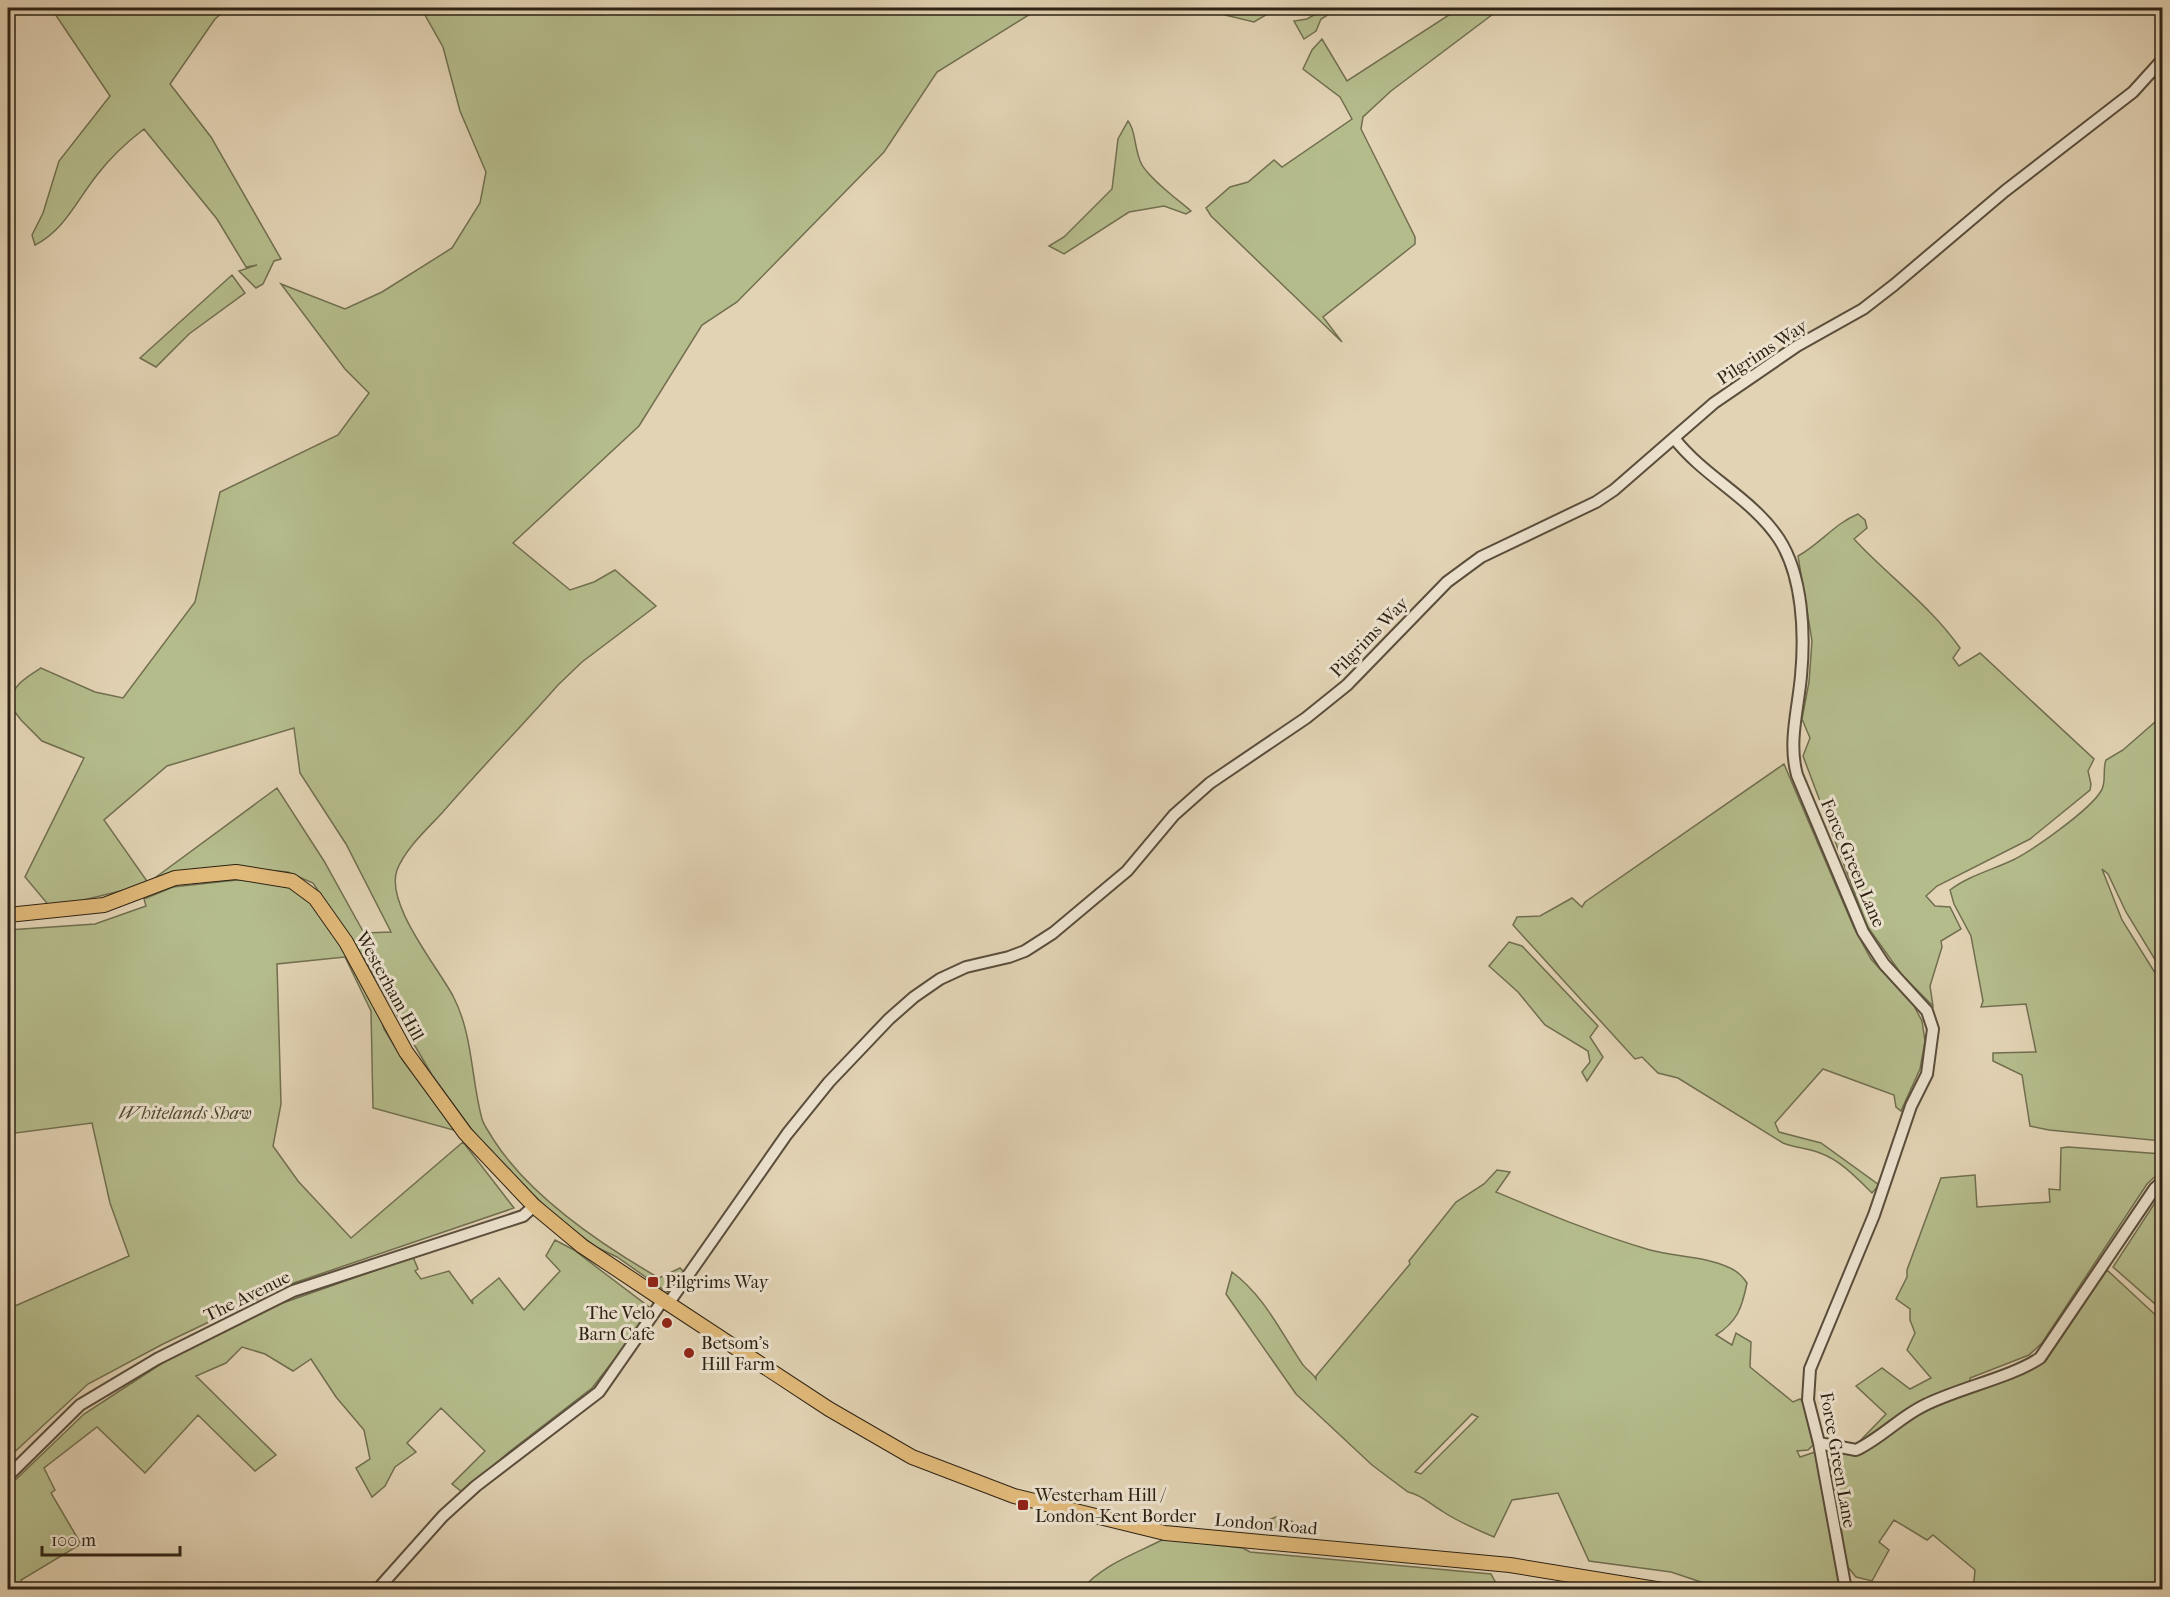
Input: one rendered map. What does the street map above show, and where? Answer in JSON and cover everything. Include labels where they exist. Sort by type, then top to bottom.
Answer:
[{"type":"main road","name":"Westerham Hill","points":[[8,915],[104,905],[175,878],[236,872],[292,880],[315,898],[346,942],[406,1052],[459,1124],[534,1206],[582,1246],[666,1302]]},
{"type":"main road","name":"London Road","points":[[666,1302],[829,1409],[912,1456],[1014,1496],[1164,1533],[1510,1565],[1662,1590]]},
{"type":"street","name":"Pilgrims Way","points":[[377,1590],[443,1516],[476,1486],[599,1392],[801,1117],[856,1054],[914,997],[940,979],[966,967],[1025,951],[1053,933],[1127,871],[1174,815],[1210,783],[1306,718],[1347,685],[1447,582],[1481,558],[1596,502],[1714,404],[1756,373],[1863,309],[2005,191],[2133,92],[2163,60]]},
{"type":"street","name":"Force Green Lane","points":[[1674,438],[1695,462],[1754,510],[1783,546],[1795,585],[1801,616],[1801,676],[1792,758],[1797,775],[1863,932],[1889,970],[1927,1011],[1933,1029],[1928,1074],[1911,1106],[1874,1215],[1810,1369],[1808,1400],[1819,1443],[1846,1590]]},
{"type":"street","points":[[1819,1443],[1856,1450],[1921,1407],[1968,1386],[2030,1365],[2040,1358],[2155,1188],[2163,1182]]},
{"type":"street","name":"The Avenue","points":[[8,1476],[80,1405],[157,1359],[293,1291],[523,1216],[534,1206]]},
{"type":"green space","points":[[51,8],[228,8],[215,19],[170,84],[211,137],[281,259],[274,261],[263,284],[256,288],[239,271],[257,265],[246,267],[217,219],[144,129],[107,162],[54,232],[35,245],[32,235],[43,213],[59,161],[110,96]]},
{"type":"green space","points":[[421,8],[583,8],[601,15],[609,8],[1040,8],[937,72],[884,152],[737,302],[702,325],[639,426],[513,543],[570,590],[594,582],[615,570],[656,606],[582,662],[558,685],[417,840],[405,854],[397,870],[395,884],[405,917],[460,1011],[468,1041],[478,1104],[484,1124],[493,1139],[508,1160],[546,1200],[613,1250],[659,1278],[680,1268],[684,1272],[667,1292],[617,1257],[596,1247],[553,1214],[483,1145],[432,1075],[360,952],[313,883],[288,872],[232,867],[152,880],[277,788],[324,861],[364,933],[391,932],[346,844],[300,773],[294,728],[167,766],[104,820],[149,884],[51,908],[25,877],[84,758],[42,741],[9,704],[13,692],[25,679],[41,668],[95,692],[123,698],[195,602],[220,492],[338,435],[369,393],[345,369],[281,284],[345,309],[382,292],[452,248],[480,203],[486,172],[460,111],[443,47]]},
{"type":"green space","points":[[1196,8],[1268,8],[1271,12],[1254,22]]},
{"type":"green space","points":[[1326,8],[1339,8],[1321,19],[1316,31],[1304,39],[1294,21],[1307,19]]},
{"type":"green space","points":[[1446,8],[1501,8],[1391,91],[1363,117],[1361,129],[1415,237],[1415,244],[1323,317],[1342,342],[1211,216],[1206,208],[1230,187],[1248,182],[1274,160],[1282,167],[1352,119],[1340,97],[1303,69],[1312,50],[1322,39],[1347,81],[1449,15]]},
{"type":"green space","points":[[1128,121],[1146,171],[1191,211],[1186,214],[1164,206],[1129,212],[1064,254],[1049,246],[1064,237],[1112,189],[1118,139]]},
{"type":"green space","points":[[232,275],[245,293],[189,334],[156,367],[140,358]]},
{"type":"green space","points":[[1858,514],[1865,520],[1867,528],[1854,539],[1949,633],[1960,648],[1953,658],[1959,666],[1980,653],[2094,759],[2088,771],[2090,790],[2030,839],[1937,886],[1926,896],[1935,906],[1950,907],[1961,929],[1941,941],[1942,947],[1930,986],[1933,1006],[1902,975],[1867,926],[1803,756],[1810,738],[1802,719],[1809,682],[1812,641],[1798,556],[1849,518]]},
{"type":"green space","points":[[2162,716],[2162,971],[2126,912],[2108,874],[2102,869],[2122,920],[2162,984],[2162,1141],[2049,1130],[2030,1126],[2022,1075],[1993,1061],[1993,1053],[2036,1052],[2026,1004],[1981,1007],[1983,1001],[1971,936],[1954,904],[1950,890],[1972,877],[2022,855],[2074,819],[2101,791],[2104,784],[2106,760],[2123,750]]},
{"type":"green space","points":[[1784,764],[1854,928],[1871,959],[1914,1006],[1922,1021],[1925,1041],[1920,1069],[1901,1111],[1896,1107],[1894,1095],[1823,1069],[1775,1123],[1779,1132],[1821,1143],[1879,1185],[1872,1193],[1848,1170],[1827,1156],[1783,1143],[1678,1078],[1658,1073],[1642,1057],[1635,1059],[1513,925],[1517,917],[1540,916],[1572,898],[1582,907],[1585,902]]},
{"type":"green space","name":"Whitelands Shaw","points":[[246,879],[291,887],[314,903],[342,944],[378,1010],[384,1029],[404,1062],[457,1131],[373,1108],[371,1011],[345,957],[277,964],[281,1104],[273,1146],[298,1181],[351,1238],[463,1142],[514,1208],[282,1287],[163,1344],[88,1384],[8,1458],[8,1309],[129,1256],[110,1203],[92,1123],[8,1134],[8,930],[95,924],[146,906],[144,899],[173,887]]},
{"type":"green space","points":[[1509,942],[1522,946],[1598,1026],[1590,1037],[1603,1057],[1587,1081],[1582,1072],[1590,1062],[1588,1051],[1545,1025],[1518,992],[1489,966]]},
{"type":"green space","points":[[2061,1148],[2162,1154],[2162,1170],[2147,1184],[2042,1343],[2029,1355],[1970,1378],[1970,1381],[1905,1410],[1856,1445],[1886,1414],[1856,1386],[1882,1368],[1910,1389],[1931,1378],[1907,1350],[1915,1333],[1910,1320],[1910,1309],[1896,1299],[1907,1277],[1907,1270],[1941,1178],[1975,1175],[1977,1207],[2050,1202],[2049,1189],[2060,1190]]},
{"type":"green space","points":[[1497,1170],[1510,1172],[1496,1192],[1631,1244],[1720,1264],[1735,1271],[1744,1279],[1747,1283],[1738,1314],[1716,1335],[1732,1345],[1736,1333],[1751,1342],[1750,1367],[1793,1402],[1800,1399],[1803,1402],[1813,1445],[1808,1450],[1797,1451],[1800,1457],[1815,1452],[1839,1582],[1829,1589],[1722,1589],[1671,1572],[1589,1561],[1558,1493],[1512,1500],[1494,1537],[1467,1525],[1422,1497],[1408,1492],[1372,1465],[1296,1394],[1226,1294],[1232,1272],[1262,1302],[1303,1364],[1316,1379],[1316,1376],[1410,1264],[1409,1261],[1456,1202],[1484,1184]],"holes":[[[1472,1414],[1478,1417],[1421,1474],[1415,1472]]]},
{"type":"green space","points":[[2162,1192],[2162,1310],[2113,1267]]},
{"type":"green space","points":[[555,1240],[574,1250],[653,1310],[592,1388],[509,1452],[462,1492],[452,1484],[485,1451],[441,1408],[407,1443],[416,1452],[395,1467],[385,1486],[372,1497],[356,1468],[370,1459],[364,1430],[336,1397],[311,1359],[293,1371],[265,1354],[242,1347],[226,1363],[196,1376],[276,1455],[255,1471],[198,1415],[145,1473],[97,1427],[44,1468],[55,1490],[51,1493],[81,1544],[21,1580],[24,1589],[8,1589],[8,1487],[84,1414],[167,1360],[280,1304],[413,1257],[418,1269],[415,1271],[421,1279],[449,1271],[473,1304],[472,1300],[499,1278],[524,1310],[560,1271],[546,1256]]},
{"type":"green space","points":[[2107,1270],[2162,1321],[2162,1585],[2159,1589],[1967,1589],[1974,1581],[1975,1570],[1933,1535],[1927,1540],[1894,1520],[1879,1542],[1889,1550],[1872,1581],[1856,1577],[1847,1566],[1824,1460],[1828,1450],[1832,1447],[1854,1456],[1862,1454],[1913,1418],[1959,1394],[2031,1370],[2045,1362]]},
{"type":"green space","points":[[1276,1517],[1294,1522],[1305,1532],[1262,1530],[1265,1521]]},
{"type":"green space","points":[[1164,1539],[1243,1548],[1250,1552],[1491,1574],[1497,1585],[1495,1590],[1081,1590],[1109,1566]]},
{"type":"place","name":"Pilgrims Way","points":[[653,1282]]},
{"type":"place","name":"The Velo Barn Cafe","points":[[667,1323]]},
{"type":"place","name":"Betsom's Hill Farm","points":[[689,1353]]},
{"type":"place","name":"Westerham Hill / London-Kent Border","points":[[1023,1505]]}]
